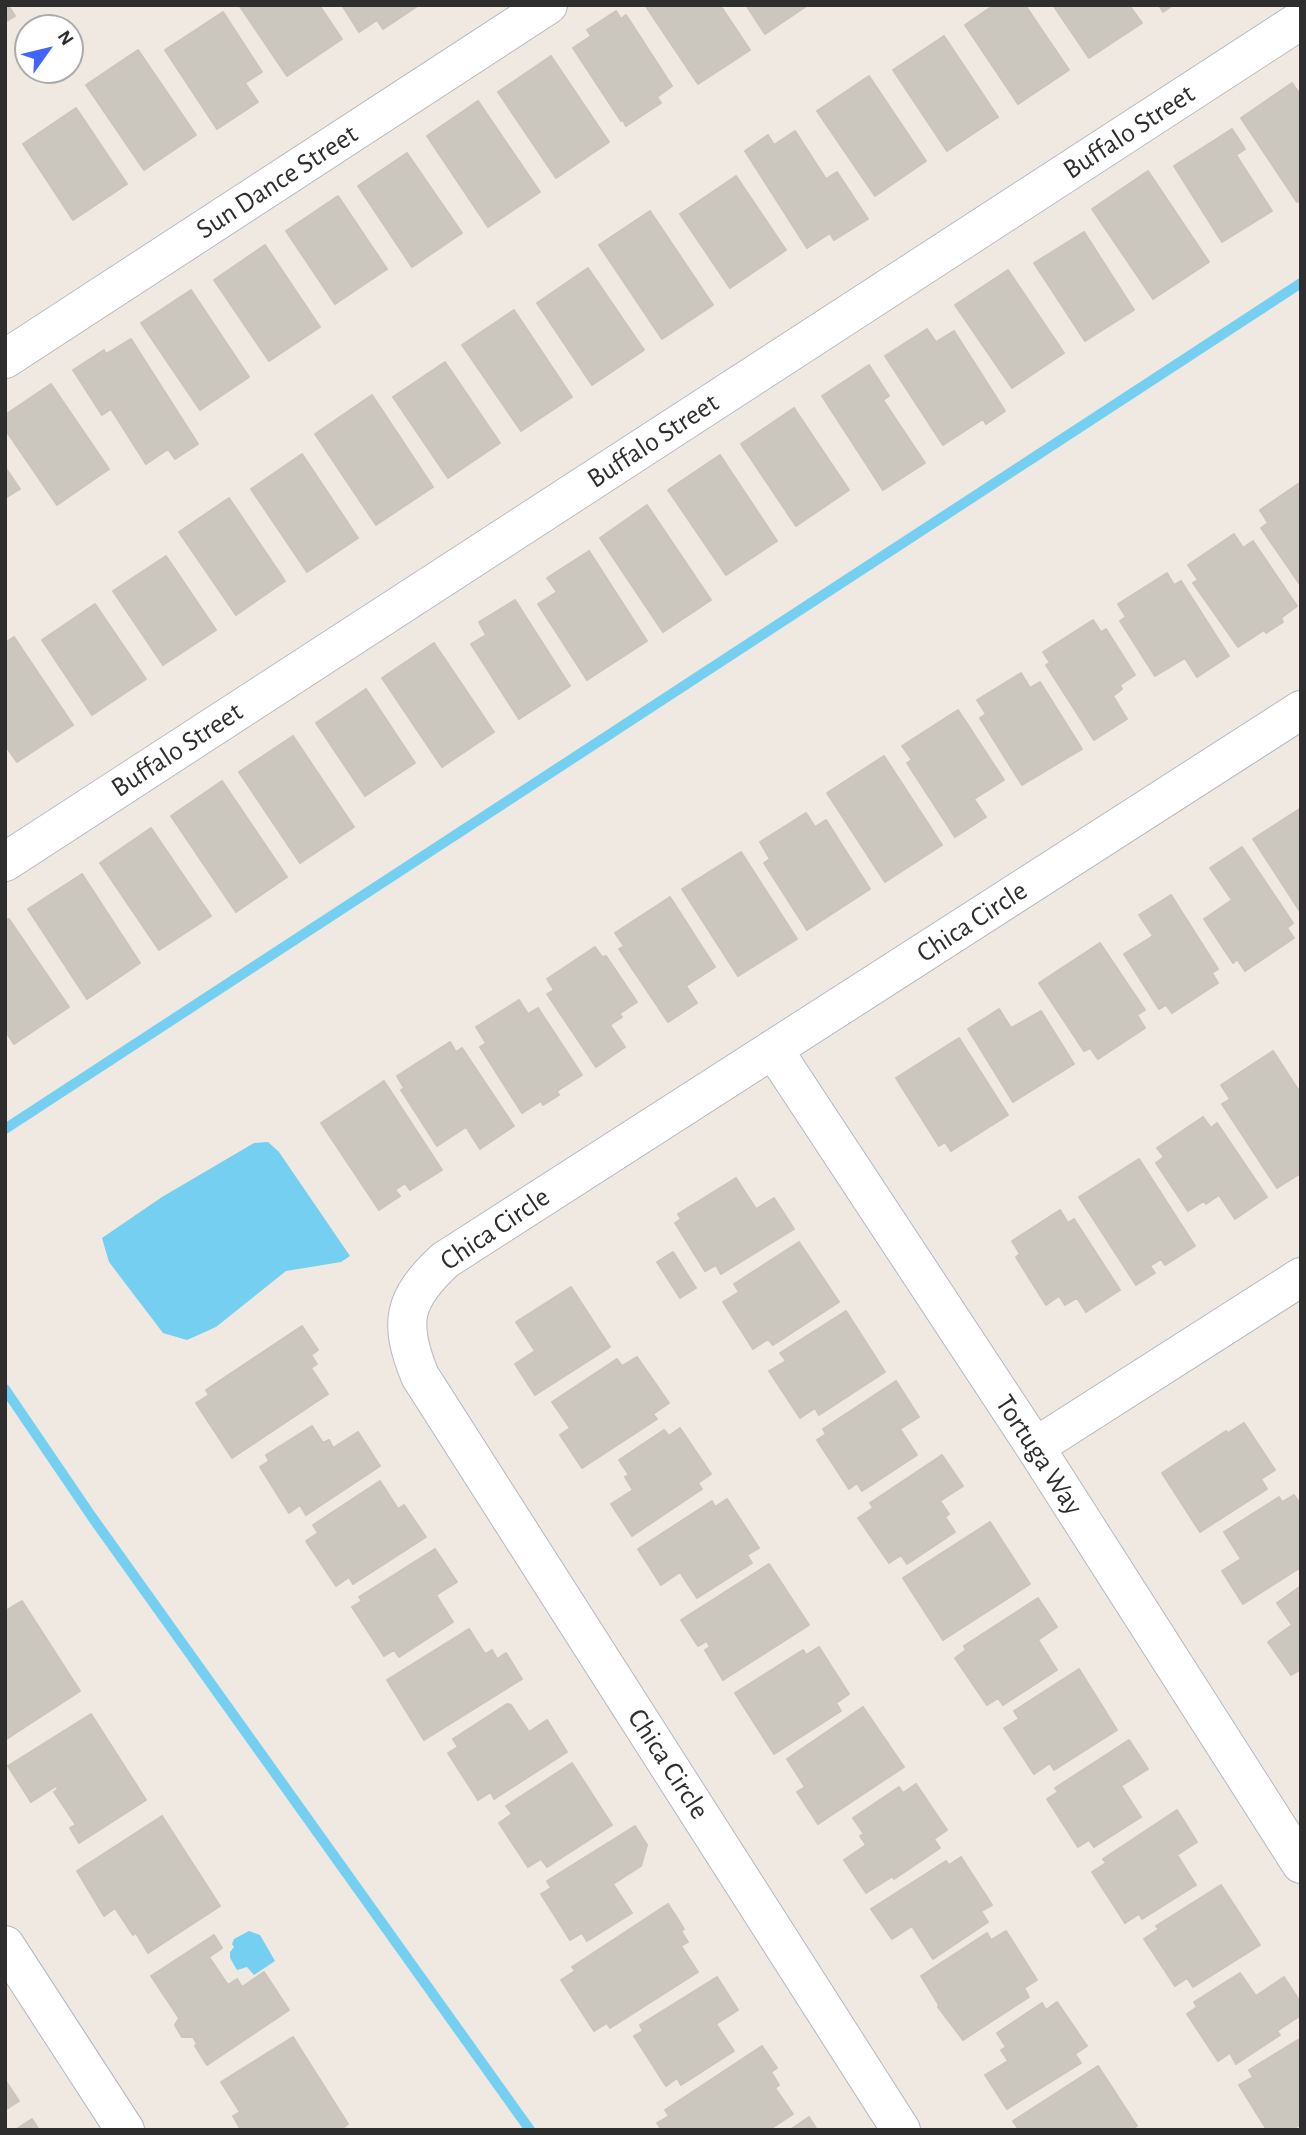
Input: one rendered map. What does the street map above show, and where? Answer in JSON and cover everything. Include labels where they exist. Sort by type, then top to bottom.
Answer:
[{"type":"street","name":"Sun Dance Street","points":[[5,359],[548,5]]},
{"type":"street","name":"Buffalo Street","points":[[5,862],[1301,20]]},
{"type":"street","name":"Chica Circle","points":[[901,2130],[420,1376],[409,1349],[407,1321],[412,1297],[425,1278],[445,1260],[1301,710]]},
{"type":"street","name":"Tortuga Way","points":[[773,1049],[1035,1447],[1301,1864]]},
{"type":"street","points":[[1035,1447],[1301,1277]]},
{"type":"street","points":[[5,1945],[125,2130]]},
{"type":"water","points":[[268,1142],[279,1152],[350,1256],[341,1262],[286,1271],[216,1327],[187,1340],[163,1333],[109,1262],[102,1238],[162,1197],[254,1143]]},
{"type":"water","points":[[249,1931],[260,1935],[275,1961],[254,1975],[247,1967],[237,1970],[230,1958],[234,1939]]},
{"type":"building","points":[[5,5],[8,5],[14,17],[5,22]]},
{"type":"building","points":[[239,5],[319,5],[342,39],[287,76]]},
{"type":"building","points":[[342,5],[416,7],[383,29],[377,20],[359,32]]},
{"type":"building","points":[[645,5],[720,5],[750,50],[698,84]]},
{"type":"building","points":[[746,5],[808,5],[765,34]]},
{"type":"building","points":[[994,5],[1025,5],[1069,70],[1018,104],[965,25]]},
{"type":"building","points":[[1053,5],[1129,5],[1142,23],[1089,58]]},
{"type":"building","points":[[1159,5],[1173,5],[1163,12]]},
{"type":"building","points":[[616,11],[621,19],[626,15],[672,86],[657,97],[661,103],[626,126],[573,48],[591,36],[587,30]]},
{"type":"building","points":[[223,12],[262,72],[245,83],[258,102],[217,129],[165,50]]},
{"type":"building","points":[[944,36],[998,117],[947,151],[893,70]]},
{"type":"building","points":[[138,50],[196,135],[144,170],[86,85]]},
{"type":"building","points":[[551,56],[609,142],[556,178],[498,92]]},
{"type":"building","points":[[869,76],[926,161],[875,196],[817,111]]},
{"type":"building","points":[[1292,83],[1301,96],[1301,200],[1297,202],[1241,118]]},
{"type":"building","points":[[478,101],[540,192],[488,227],[427,136]]},
{"type":"building","points":[[76,108],[127,184],[73,220],[23,144]]},
{"type":"building","points":[[1232,129],[1245,149],[1236,155],[1272,211],[1222,242],[1174,166]]},
{"type":"building","points":[[795,131],[826,179],[837,172],[868,219],[834,240],[830,233],[807,248],[745,151],[768,135],[774,145]]},
{"type":"building","points":[[407,153],[462,233],[412,267],[358,186]]},
{"type":"building","points":[[1148,171],[1209,262],[1153,299],[1092,209]]},
{"type":"building","points":[[736,176],[786,250],[730,288],[680,214]]},
{"type":"building","points":[[338,196],[387,269],[335,304],[286,231]]},
{"type":"building","points":[[650,211],[713,305],[662,339],[599,245]]},
{"type":"building","points":[[1084,232],[1134,310],[1085,341],[1034,263]]},
{"type":"building","points":[[265,245],[320,327],[269,361],[214,280]]},
{"type":"building","points":[[588,268],[644,350],[592,385],[537,303]]},
{"type":"building","points":[[1008,270],[1064,353],[1012,388],[955,305]]},
{"type":"building","points":[[191,290],[249,377],[200,410],[141,323]]},
{"type":"building","points":[[514,310],[572,397],[521,431],[462,345]]},
{"type":"building","points":[[927,329],[936,342],[954,331],[1005,411],[986,424],[983,419],[943,445],[885,356]]},
{"type":"building","points":[[131,339],[198,444],[175,459],[168,449],[146,464],[111,409],[102,415],[73,370],[104,350],[106,354]]},
{"type":"building","points":[[445,362],[500,443],[448,478],[393,397]]},
{"type":"building","points":[[869,365],[889,396],[883,400],[925,463],[883,490],[822,396]]},
{"type":"building","points":[[51,384],[109,469],[57,505],[5,429],[5,415]]},
{"type":"building","points":[[372,395],[433,487],[376,525],[315,434]]},
{"type":"building","points":[[794,408],[849,490],[796,526],[741,444]]},
{"type":"building","points":[[302,454],[358,538],[307,572],[251,489]]},
{"type":"building","points":[[720,455],[777,541],[726,575],[668,490]]},
{"type":"building","points":[[5,467],[20,489],[5,498]]},
{"type":"building","points":[[1301,482],[1301,586],[1261,528],[1268,523],[1260,510]]},
{"type":"building","points":[[229,498],[285,581],[236,615],[179,532]]},
{"type":"building","points":[[647,505],[711,600],[663,632],[600,538]]},
{"type":"building","points":[[1234,534],[1243,548],[1253,541],[1297,606],[1281,618],[1283,622],[1266,633],[1264,630],[1238,647],[1193,583],[1198,580],[1188,565]]},
{"type":"building","points":[[589,551],[647,641],[587,680],[538,604],[557,592],[547,578]]},
{"type":"building","points":[[166,556],[216,630],[163,665],[113,591]]},
{"type":"building","points":[[1167,573],[1174,585],[1181,581],[1229,656],[1197,677],[1185,658],[1155,676],[1120,621],[1126,617],[1118,604]]},
{"type":"building","points":[[515,600],[570,686],[519,719],[471,644],[486,635],[479,622]]},
{"type":"building","points":[[95,604],[146,679],[92,715],[42,640]]},
{"type":"building","points":[[1093,620],[1101,632],[1106,629],[1135,675],[1120,685],[1122,689],[1113,696],[1127,719],[1094,740],[1046,665],[1050,663],[1043,652]]},
{"type":"building","points":[[14,637],[73,725],[17,762],[5,745],[5,643]]},
{"type":"building","points":[[434,643],[494,732],[442,767],[382,678]]},
{"type":"building","points":[[1021,673],[1030,688],[1040,682],[1082,749],[1022,785],[980,718],[986,714],[977,700]]},
{"type":"building","points":[[366,689],[415,763],[365,796],[316,723]]},
{"type":"building","points":[[958,710],[1004,780],[974,799],[986,817],[955,837],[907,763],[912,760],[902,746]]},
{"type":"building","points":[[293,736],[354,827],[300,863],[239,772]]},
{"type":"building","points":[[884,756],[942,845],[885,882],[827,793]]},
{"type":"building","points":[[222,781],[287,877],[236,912],[171,816]]},
{"type":"building","points":[[1301,808],[1301,913],[1253,839]]},
{"type":"building","points":[[806,813],[815,827],[826,820],[870,889],[807,930],[764,863],[770,859],[760,842]]},
{"type":"building","points":[[151,828],[211,916],[159,950],[100,863]]},
{"type":"building","points":[[1242,847],[1293,923],[1287,928],[1294,938],[1245,971],[1237,959],[1233,963],[1204,919],[1232,900],[1210,868]]},
{"type":"building","points":[[741,852],[797,939],[738,976],[682,889]]},
{"type":"building","points":[[82,874],[140,963],[87,999],[28,909]]},
{"type":"building","points":[[1171,895],[1218,969],[1212,973],[1218,983],[1172,1013],[1166,1005],[1159,1009],[1124,954],[1153,936],[1139,915]]},
{"type":"building","points":[[670,897],[715,967],[686,986],[697,1003],[668,1022],[619,949],[624,946],[615,933]]},
{"type":"building","points":[[9,919],[69,1007],[14,1044],[5,1030],[5,921]]},
{"type":"building","points":[[1100,943],[1145,1010],[1137,1015],[1145,1028],[1098,1059],[1090,1048],[1084,1051],[1039,983]]},
{"type":"building","points":[[595,947],[602,957],[606,956],[637,1002],[619,1014],[622,1017],[610,1025],[625,1047],[596,1067],[547,994],[554,990],[547,979]]},
{"type":"building","points":[[519,1000],[528,1014],[538,1008],[582,1075],[557,1091],[559,1095],[543,1105],[541,1101],[522,1113],[480,1047],[486,1043],[476,1027]]},
{"type":"building","points":[[999,1009],[1011,1028],[1041,1011],[1074,1064],[1013,1102],[968,1029]]},
{"type":"building","points":[[959,1038],[1008,1115],[951,1151],[945,1142],[939,1146],[896,1078]]},
{"type":"building","points":[[450,1042],[456,1052],[462,1048],[514,1126],[480,1149],[466,1127],[437,1146],[401,1090],[404,1088],[397,1076]]},
{"type":"building","points":[[1273,1051],[1301,1094],[1301,1173],[1277,1188],[1222,1104],[1230,1099],[1221,1085]]},
{"type":"building","points":[[384,1081],[442,1170],[410,1190],[405,1183],[395,1190],[400,1196],[379,1210],[321,1123]]},
{"type":"building","points":[[1203,1117],[1211,1128],[1217,1123],[1267,1197],[1235,1219],[1219,1195],[1188,1211],[1156,1163],[1164,1157],[1157,1148]]},
{"type":"building","points":[[1139,1159],[1195,1246],[1165,1265],[1161,1259],[1150,1266],[1155,1273],[1136,1285],[1079,1197]]},
{"type":"building","points":[[736,1178],[756,1209],[774,1198],[794,1229],[721,1274],[716,1265],[705,1271],[675,1223],[681,1219],[678,1214]]},
{"type":"building","points":[[1060,1210],[1068,1223],[1074,1219],[1120,1290],[1086,1312],[1077,1298],[1065,1305],[1059,1296],[1046,1305],[1016,1257],[1020,1254],[1012,1241]]},
{"type":"building","points":[[799,1242],[839,1302],[773,1345],[768,1339],[753,1349],[723,1302],[739,1292],[734,1284]]},
{"type":"building","points":[[673,1252],[696,1288],[680,1298],[657,1262]]},
{"type":"building","points":[[571,1287],[610,1347],[535,1395],[515,1364],[535,1351],[516,1322]]},
{"type":"building","points":[[846,1311],[885,1372],[819,1415],[815,1408],[800,1418],[769,1371],[786,1361],[780,1353]]},
{"type":"building","points":[[302,1326],[318,1350],[311,1355],[317,1364],[311,1368],[328,1394],[232,1458],[196,1403],[209,1395],[206,1390]]},
{"type":"building","points":[[637,1357],[669,1403],[653,1414],[657,1419],[582,1468],[560,1435],[570,1428],[552,1402],[617,1359],[622,1366]]},
{"type":"building","points":[[896,1381],[919,1417],[900,1429],[917,1455],[862,1491],[857,1483],[849,1489],[817,1440],[826,1434],[823,1429]]},
{"type":"building","points":[[1244,1423],[1275,1470],[1261,1479],[1267,1489],[1200,1532],[1162,1473],[1226,1431],[1228,1433]]},
{"type":"building","points":[[312,1426],[323,1443],[329,1440],[333,1448],[358,1432],[380,1466],[306,1515],[300,1505],[289,1513],[260,1467],[269,1461],[266,1455]]},
{"type":"building","points":[[680,1428],[711,1474],[698,1483],[702,1489],[632,1536],[611,1504],[633,1490],[625,1477],[629,1475],[619,1460],[664,1430],[669,1436]]},
{"type":"building","points":[[942,1455],[963,1486],[940,1501],[949,1514],[945,1517],[955,1532],[907,1564],[901,1555],[889,1563],[858,1518],[873,1508],[870,1503]]},
{"type":"building","points":[[380,1481],[398,1509],[404,1505],[426,1537],[353,1584],[349,1577],[336,1586],[306,1541],[318,1533],[313,1525]]},
{"type":"building","points":[[1294,1495],[1301,1505],[1301,1567],[1243,1604],[1222,1571],[1241,1559],[1224,1532],[1279,1497],[1282,1502]]},
{"type":"building","points":[[727,1499],[759,1548],[747,1555],[752,1563],[697,1598],[680,1572],[661,1585],[638,1549],[712,1501],[715,1507]]},
{"type":"building","points":[[990,1522],[1030,1584],[943,1640],[903,1578]]},
{"type":"building","points":[[435,1549],[457,1582],[436,1595],[453,1622],[399,1657],[394,1650],[384,1656],[352,1607],[362,1601],[359,1597]]},
{"type":"building","points":[[769,1564],[809,1625],[723,1680],[705,1650],[710,1647],[707,1641],[698,1646],[681,1620]]},
{"type":"building","points":[[1301,1586],[1301,1669],[1291,1675],[1268,1642],[1292,1625],[1277,1603]]},
{"type":"building","points":[[1038,1598],[1057,1627],[1038,1640],[1057,1670],[1003,1705],[998,1698],[987,1705],[955,1658],[966,1650],[964,1646]]},
{"type":"building","points":[[22,1601],[80,1691],[5,1740],[5,1611]]},
{"type":"building","points":[[469,1629],[485,1654],[492,1650],[497,1659],[506,1653],[522,1679],[424,1740],[387,1680]]},
{"type":"building","points":[[819,1647],[849,1694],[836,1703],[841,1711],[774,1754],[735,1693],[803,1650],[806,1655]]},
{"type":"building","points":[[1079,1669],[1117,1730],[1054,1770],[1050,1763],[1034,1774],[1004,1728],[1019,1719],[1014,1711]]},
{"type":"building","points":[[507,1704],[511,1705],[529,1732],[547,1720],[567,1752],[494,1799],[491,1792],[478,1800],[448,1753],[458,1747],[453,1739]]},
{"type":"building","points":[[863,1707],[904,1767],[818,1824],[797,1792],[805,1787],[787,1759]]},
{"type":"building","points":[[91,1714],[146,1800],[79,1843],[70,1828],[76,1825],[54,1792],[58,1789],[56,1786],[31,1802],[8,1766]]},
{"type":"building","points":[[1129,1740],[1148,1769],[1121,1786],[1141,1817],[1094,1847],[1089,1840],[1078,1847],[1047,1799],[1058,1792],[1055,1788]]},
{"type":"building","points":[[572,1763],[612,1825],[547,1867],[541,1859],[528,1867],[499,1823],[512,1814],[506,1806]]},
{"type":"building","points":[[916,1784],[947,1830],[934,1839],[940,1848],[894,1879],[893,1876],[866,1893],[844,1860],[866,1845],[860,1836],[864,1834],[853,1818],[899,1787],[903,1793]]},
{"type":"building","points":[[1177,1810],[1197,1842],[1177,1855],[1196,1885],[1142,1919],[1139,1914],[1125,1923],[1092,1872],[1106,1863],[1103,1859]]},
{"type":"building","points":[[162,1816],[220,1906],[148,1953],[136,1933],[133,1935],[115,1908],[104,1916],[77,1871]]},
{"type":"building","points":[[635,1826],[647,1845],[641,1866],[613,1884],[632,1913],[587,1941],[582,1933],[570,1940],[541,1894],[551,1888],[547,1881]]},
{"type":"building","points":[[961,1857],[992,1905],[981,1911],[988,1922],[933,1959],[912,1926],[892,1939],[871,1909],[946,1861],[949,1865]]},
{"type":"building","points":[[1221,1885],[1260,1945],[1193,1987],[1187,1978],[1175,1986],[1144,1939],[1159,1929],[1156,1926]]},
{"type":"building","points":[[668,1904],[684,1929],[681,1931],[688,1942],[681,1946],[698,1972],[610,2028],[607,2023],[594,2031],[561,1980],[575,1971],[572,1967]]},
{"type":"building","points":[[1006,1931],[1037,1980],[1024,1988],[1029,1997],[963,2040],[938,2007],[921,1976],[987,1933],[991,1940]]},
{"type":"building","points":[[214,1935],[222,1948],[209,1957],[228,1985],[237,1979],[242,1987],[264,1972],[289,2010],[207,2065],[195,2046],[197,2044],[193,2037],[182,2037],[175,2025],[179,2018],[151,1976]]},
{"type":"building","points":[[1240,1973],[1256,1996],[1284,1977],[1301,2003],[1301,2015],[1277,2031],[1280,2035],[1236,2064],[1230,2053],[1218,2061],[1187,2014],[1197,2007],[1194,2002]]},
{"type":"building","points":[[717,1977],[738,2010],[716,2024],[734,2051],[681,2085],[677,2078],[666,2086],[634,2036],[643,2031],[640,2025]]},
{"type":"building","points":[[1057,2002],[1087,2046],[1075,2054],[1081,2063],[1007,2109],[985,2075],[1008,2061],[1001,2050],[1006,2047],[997,2033],[1042,2003],[1046,2010]]},
{"type":"building","points":[[293,2037],[348,2124],[340,2130],[241,2130],[233,2116],[240,2112],[221,2082]]},
{"type":"building","points":[[1301,2038],[1301,2124],[1292,2130],[1285,2126],[1278,2130],[1267,2130],[1239,2085],[1253,2077],[1249,2070]]},
{"type":"building","points":[[762,2046],[777,2068],[771,2072],[779,2085],[775,2088],[793,2114],[769,2130],[662,2130],[657,2123],[669,2116],[665,2110]]},
{"type":"building","points":[[1098,2066],[1137,2126],[1130,2130],[1019,2130],[1013,2121]]},
{"type":"building","points":[[5,2080],[19,2101],[5,2110]]},
{"type":"building","points":[[809,2117],[817,2130],[790,2130]]},
{"type":"building","points":[[32,2119],[39,2130],[15,2130]]},
{"type":"waterway","points":[[5,1129],[1301,283]]},
{"type":"waterway","points":[[5,1389],[92,1517],[530,2130]]}]
